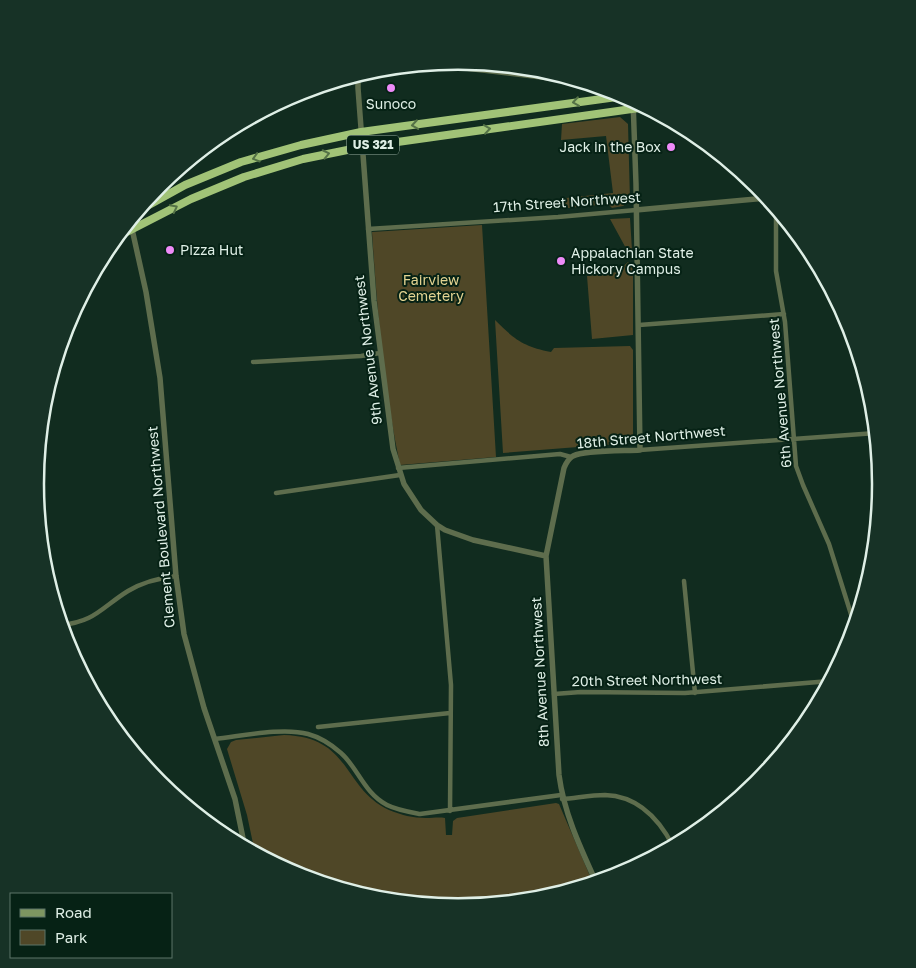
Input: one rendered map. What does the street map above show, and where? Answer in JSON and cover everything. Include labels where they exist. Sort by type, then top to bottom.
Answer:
[{"type":"highway","name":"US 321","points":[[156,201],[178,189],[241,162],[301,145],[361,132],[609,98]]},
{"type":"highway","name":"US 321","points":[[137,223],[244,177],[302,159],[362,146],[634,109]]},
{"type":"highway","points":[[163,193],[178,189]]},
{"type":"street","points":[[500,72],[520,74]]},
{"type":"street","name":"9th Avenue Northwest","points":[[358,82],[372,282],[393,448],[400,474],[415,504],[438,525],[473,540],[546,556]]},
{"type":"street","points":[[634,109],[640,450]]},
{"type":"street","name":"17th Street Northwest","points":[[368,229],[636,210],[758,199]]},
{"type":"street","name":"6th Avenue Northwest","points":[[776,219],[776,271],[784,314],[795,457],[799,476],[829,544],[851,614]]},
{"type":"street","name":"Clement Boulevard Northwest","points":[[131,230],[146,291],[160,378],[180,614],[188,654],[235,799],[244,838]]},
{"type":"street","points":[[639,325],[784,314]]},
{"type":"street","points":[[253,362],[361,356],[380,353]]},
{"type":"street","name":"18th Street Northwest","points":[[398,468],[560,454],[571,457],[582,454],[869,434]]},
{"type":"street","name":"8th Avenue Northwest","points":[[571,457],[564,468],[546,556],[562,797],[573,830],[593,875]]},
{"type":"street","points":[[276,493],[400,474]]},
{"type":"street","points":[[438,525],[449,667],[450,811]]},
{"type":"street","points":[[68,624],[78,623],[98,614],[128,591],[146,582],[176,576]]},
{"type":"street","points":[[684,581],[695,693]]},
{"type":"street","name":"20th Street Northwest","points":[[554,694],[590,692],[695,693],[822,682]]},
{"type":"street","points":[[318,727],[450,713]]},
{"type":"street","points":[[215,739],[288,731],[308,734],[327,743],[342,754],[368,790],[386,804],[420,814],[562,797],[607,795],[627,800],[643,808],[656,819],[670,840]]},
{"type":"green space","points":[[620,117],[628,124],[630,201],[623,206],[612,208],[608,204],[568,208],[567,206],[561,206],[561,201],[566,198],[613,193],[606,136],[561,140],[562,124]]},
{"type":"green space","points":[[630,218],[632,250],[628,252],[610,219]]},
{"type":"green space","name":"Fairview Cemetery","points":[[482,225],[496,457],[400,465],[382,349],[372,232]]},
{"type":"green space","points":[[628,262],[633,267],[633,335],[592,339],[587,276],[617,272]]},
{"type":"green space","points":[[495,320],[508,333],[526,345],[551,352],[554,348],[630,346],[633,350],[633,439],[629,443],[503,453]]},
{"type":"green space","points":[[284,735],[306,738],[322,744],[335,754],[362,789],[374,801],[389,810],[403,815],[421,818],[445,818],[446,835],[452,835],[453,821],[457,818],[559,804],[590,876],[565,884],[512,895],[458,898],[404,895],[377,890],[351,884],[299,867],[253,844],[247,815],[227,749],[231,742]]},
{"type":"place","name":"Sunoco","points":[[391,88]]},
{"type":"place","name":"Jack in the Box","points":[[671,147]]},
{"type":"place","name":"Pizza Hut","points":[[170,250]]},
{"type":"place","name":"Appalachian State Hickory Campus","points":[[561,261]]}]
